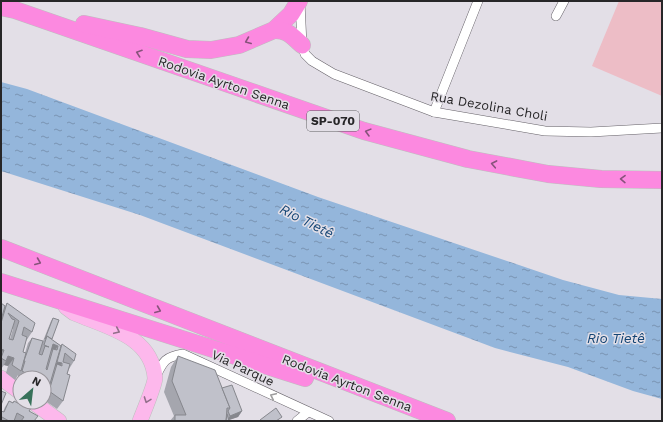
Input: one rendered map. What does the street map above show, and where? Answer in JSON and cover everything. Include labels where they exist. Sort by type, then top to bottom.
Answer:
[{"type":"highway","points":[[8,8],[140,36],[187,49],[211,50],[239,44],[274,30],[291,14],[299,1]]},
{"type":"highway","name":"Rodovia Ayrton Senna","points":[[8,8],[364,132],[468,159],[548,174],[601,179],[662,180]]},
{"type":"highway","points":[[274,30],[282,30],[302,45]]},
{"type":"highway","name":"Rodovia Ayrton Senna","points":[[1,248],[448,421]]},
{"type":"highway","points":[[1,282],[315,381],[345,382]]},
{"type":"main road","points":[[58,300],[74,313],[136,341],[146,350],[155,379],[140,421]]},
{"type":"main road","points":[[1,378],[12,386]]},
{"type":"main road","points":[[44,410],[59,421]]},
{"type":"street","points":[[299,1],[302,45]]},
{"type":"street","points":[[434,112],[478,1]]},
{"type":"street","points":[[556,16],[564,1]]},
{"type":"street","name":"Rua Dezolina Choli","points":[[302,45],[305,54],[321,68],[434,112],[545,131],[592,132],[662,128]]},
{"type":"street","name":"Via Parque","points":[[155,379],[164,361],[171,356],[183,354],[329,421]]},
{"type":"street","points":[[297,421],[308,412]]},
{"type":"shaded area","points":[[619,1],[662,1],[662,96],[592,66]]},
{"type":"water","name":"Rio Tietê","points":[[1,82],[27,89],[318,197],[563,280],[619,295],[662,299],[662,399],[633,391],[568,367],[495,348],[140,215],[1,171]]},
{"type":"building","points":[[1,303],[5,306],[1,320]]},
{"type":"building","points":[[7,303],[35,323],[32,332],[24,327],[22,335],[27,337],[23,352],[26,353],[21,370],[12,365],[14,358],[8,356],[6,361],[1,358],[4,350],[1,349],[1,323]],"holes":[[[8,313],[19,321],[13,340],[9,339],[15,320],[12,319]]]},
{"type":"building","points":[[53,318],[59,320],[52,339],[47,336],[45,339]]},
{"type":"building","points":[[47,336],[61,346],[52,377],[52,370],[47,370],[22,370],[32,338],[43,341],[39,354],[42,355],[45,346],[49,347],[44,345]],"holes":[[[53,344],[58,346],[57,350],[53,349],[47,370]]]},
{"type":"building","points":[[62,344],[76,354],[74,361],[65,353],[63,362],[70,364],[67,374],[70,375],[63,401],[52,393],[52,381],[57,364],[62,366],[62,363],[57,362]]},
{"type":"building","points":[[178,356],[215,370],[230,408],[227,408],[226,421],[175,421],[175,415],[186,415],[172,381]]},
{"type":"building","points":[[232,385],[242,411],[230,416],[228,411],[230,408],[222,388]]},
{"type":"building","points":[[1,391],[6,393],[1,405]]},
{"type":"building","points":[[9,401],[12,402],[12,410],[30,410],[29,411],[38,416],[34,421],[21,421],[24,417],[17,413],[14,421],[9,421],[2,417],[1,419],[1,411],[4,412]]},
{"type":"building","points":[[276,408],[282,417],[276,421],[260,420]]},
{"type":"building","points":[[227,414],[229,421],[226,421]]}]
